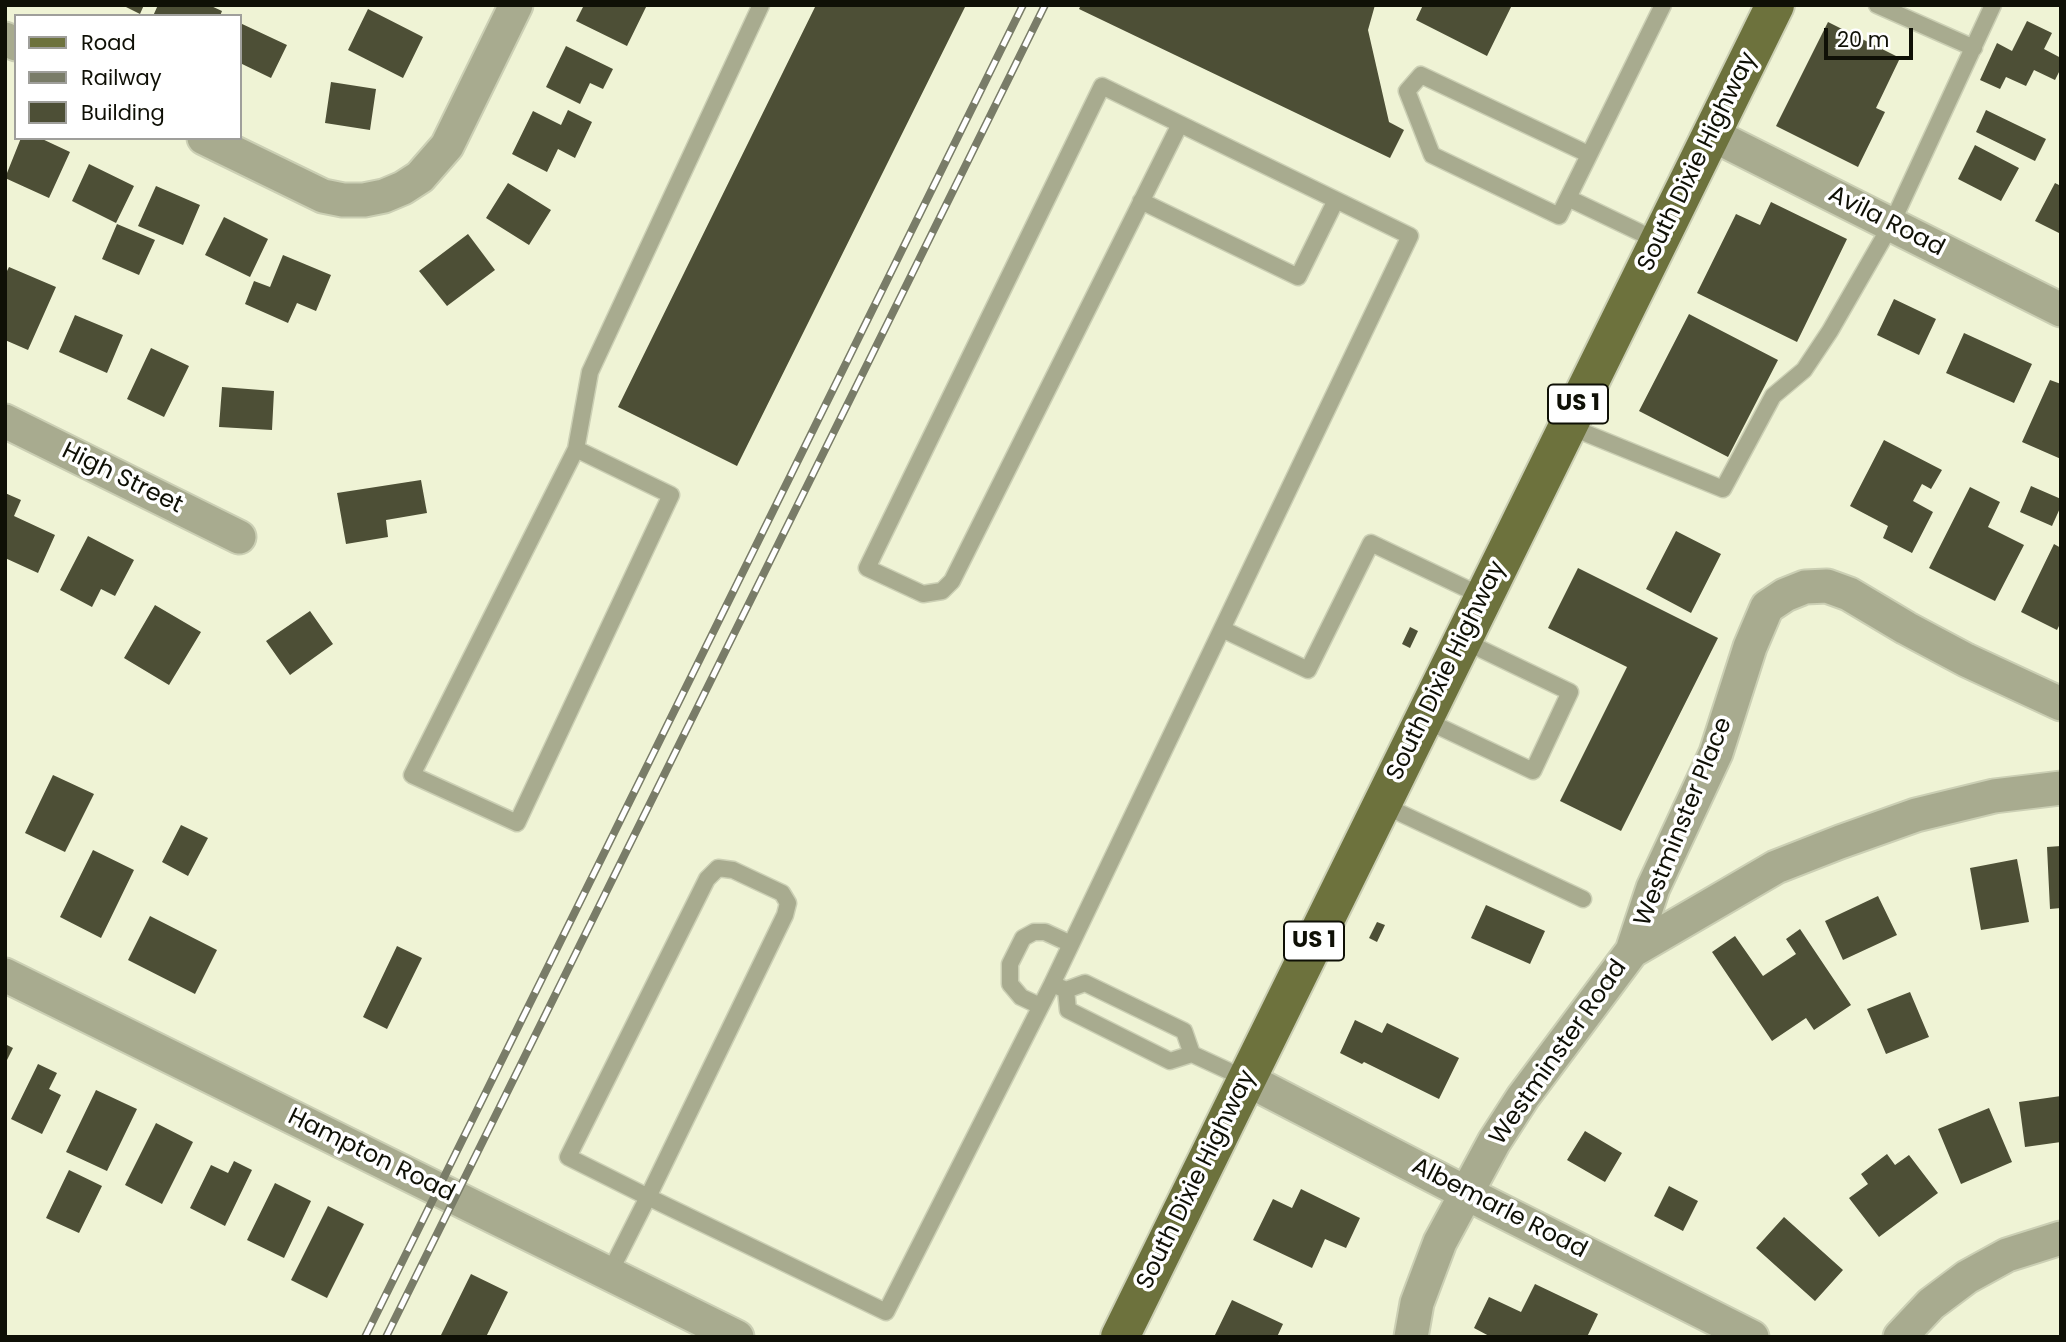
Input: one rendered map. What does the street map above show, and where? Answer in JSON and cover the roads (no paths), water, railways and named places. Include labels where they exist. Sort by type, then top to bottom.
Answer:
[{"type":"main road","name":"South Dixie Highway","points":[[1120,1337],[1711,134],[1770,7]]},
{"type":"street","points":[[208,140],[314,192],[343,200],[384,196],[403,188],[435,163],[447,146],[516,5]]},
{"type":"street","name":"Avila Road","points":[[1711,134],[2061,310]]},
{"type":"street","name":"High Street","points":[[5,421],[239,537]]},
{"type":"street","name":"Westminster Place","points":[[1632,951],[1653,888],[1717,753],[1750,647],[1767,607],[1785,595],[1805,587],[1827,586],[1838,590],[1966,660],[2061,704]]},
{"type":"street","name":"Westminster Road","points":[[1411,1337],[1417,1303],[1440,1242],[1494,1142],[1523,1097],[1632,951],[1776,867],[1840,842],[1916,815],[1994,796],[2061,788]]},
{"type":"street","name":"Hampton Road","points":[[5,975],[609,1273],[697,1328],[737,1337]]},
{"type":"street","name":"Albemarle Road","points":[[1246,1079],[1752,1337]]},
{"type":"street","points":[[1900,1337],[1931,1304],[1967,1277],[2007,1255],[2061,1238]]},
{"type":"lane","points":[[576,449],[671,495],[517,823],[412,775],[576,449],[590,372],[761,5]]},
{"type":"lane","points":[[1588,154],[1421,75],[1407,91],[1432,155],[1559,216],[1663,5]]},
{"type":"lane","points":[[1877,5],[1974,48]]},
{"type":"lane","points":[[1568,426],[1723,489],[1773,396],[1804,370],[1830,331],[1891,225],[1993,5]]},
{"type":"lane","points":[[609,1273],[648,1197],[785,915],[788,903],[782,894],[733,870],[718,868],[707,879],[568,1157],[648,1197],[886,1312],[1040,1006],[1059,987],[1071,944],[1410,236],[1102,86],[867,568],[923,594],[942,591],[952,581],[1180,124]]},
{"type":"lane","points":[[1568,198],[1658,241]]},
{"type":"lane","points":[[1142,201],[1298,277],[1336,200]]},
{"type":"lane","points":[[1222,629],[1308,670],[1371,543],[1484,597]]},
{"type":"lane","points":[[1423,719],[1533,771],[1570,692],[1462,640]]},
{"type":"lane","points":[[1381,804],[1583,899]]},
{"type":"lane","points":[[1040,1006],[1021,997],[1010,985],[1010,964],[1023,938],[1034,932],[1045,932],[1071,944]]},
{"type":"lane","points":[[1059,987],[1084,983],[1184,1031],[1192,1054]]},
{"type":"lane","points":[[1059,987],[1068,1010],[1170,1061],[1192,1054],[1246,1079]]},
{"type":"railway","points":[[365,1337],[1023,5]]},
{"type":"railway","points":[[386,1337],[1045,5]]}]
